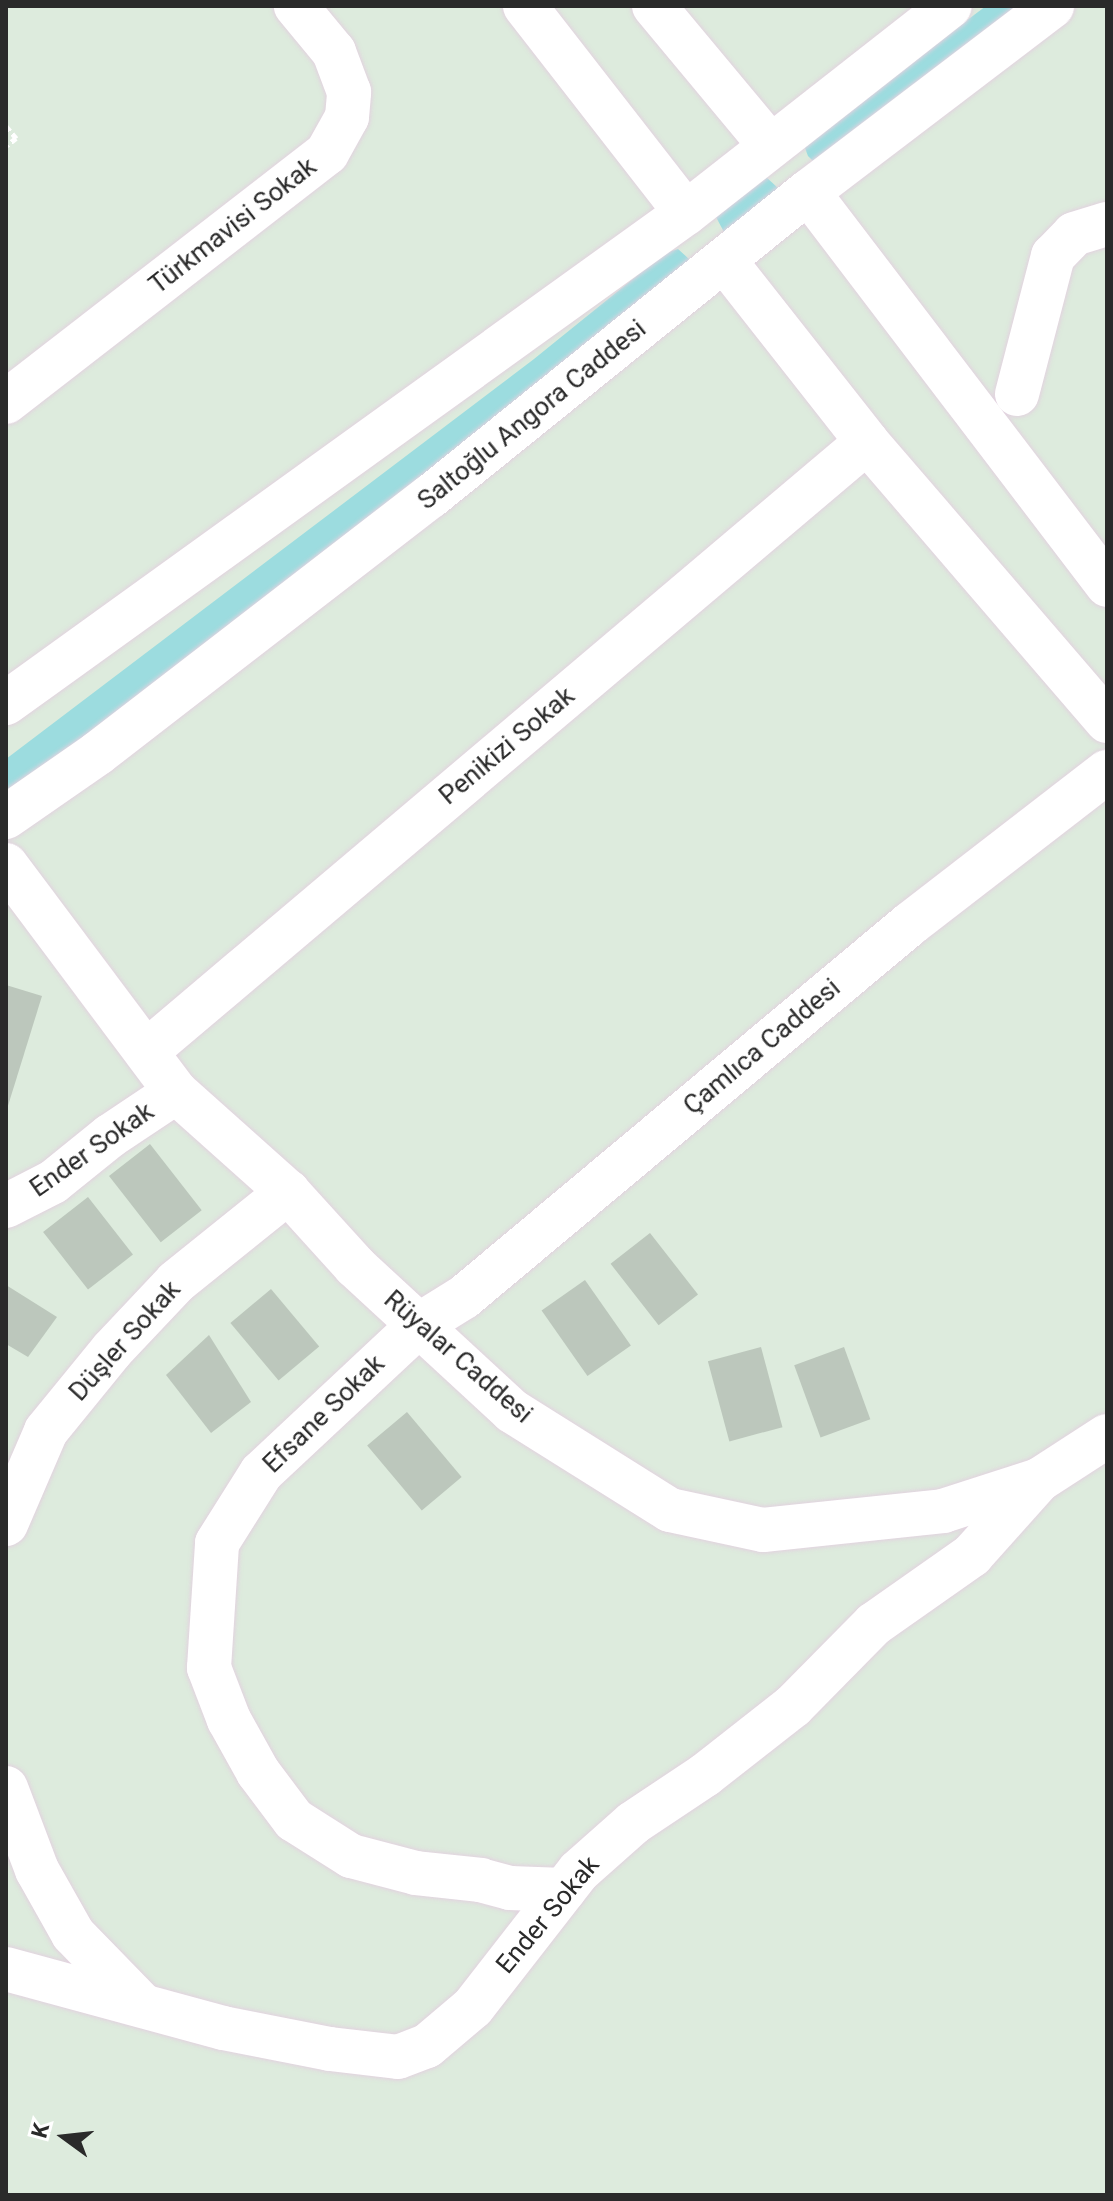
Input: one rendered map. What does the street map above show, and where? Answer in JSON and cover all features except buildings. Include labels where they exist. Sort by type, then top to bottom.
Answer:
[{"type":"street","name":"Türkmavisi Sokak","points":[[6,402],[327,153],[347,117],[349,92],[334,52],[296,6]]},
{"type":"street","points":[[525,6],[867,442],[1107,721]]},
{"type":"street","points":[[654,6],[808,192],[1107,585]]},
{"type":"street","points":[[6,703],[686,213],[950,6]]},
{"type":"street","name":"Saltoğlu Angora Caddesi","points":[[6,817],[98,753],[431,496],[808,192],[1052,6]]},
{"type":"street","points":[[1017,394],[1053,256],[1074,234],[1107,224]]},
{"type":"street","name":"Penikizi Sokak","points":[[147,1051],[867,442]]},
{"type":"street","name":"Çamlıca Caddesi","points":[[419,1325],[464,1297],[910,924],[1107,772]]},
{"type":"street","name":"Rüyalar Caddesi","points":[[6,865],[176,1092],[288,1192],[355,1266],[512,1411],[670,1510],[763,1530],[943,1511],[1039,1480],[1107,1436]]},
{"type":"street","name":"Ender Sokak","points":[[6,1206],[53,1182],[110,1136],[176,1092]]},
{"type":"street","name":"Düşler Sokak","points":[[6,1524],[46,1431],[112,1350],[176,1282],[288,1192]]},
{"type":"street","name":"Efsane Sokak","points":[[419,1325],[261,1473],[217,1543],[209,1668],[229,1720],[258,1772],[294,1820],[351,1856],[416,1873],[481,1880],[510,1888],[564,1890]]},
{"type":"street","name":"Ender Sokak","points":[[6,1969],[223,2028],[330,2049],[398,2057],[427,2046],[473,2007],[579,1871],[633,1823],[705,1775],[793,1706],[874,1624],[972,1555],[1039,1480]]},
{"type":"street","points":[[6,1788],[37,1870],[73,1934],[140,2003]]},
{"type":"path","points":[[6,126],[16,138],[6,146]]},
{"type":"shaded area","points":[[986,6],[1027,6],[813,161],[808,156],[805,148],[809,139]]},
{"type":"shaded area","points":[[765,176],[779,189],[724,232],[716,217]]},
{"type":"shaded area","points":[[678,249],[689,259],[685,274],[16,790],[6,791],[6,759],[534,359],[665,253]]}]
